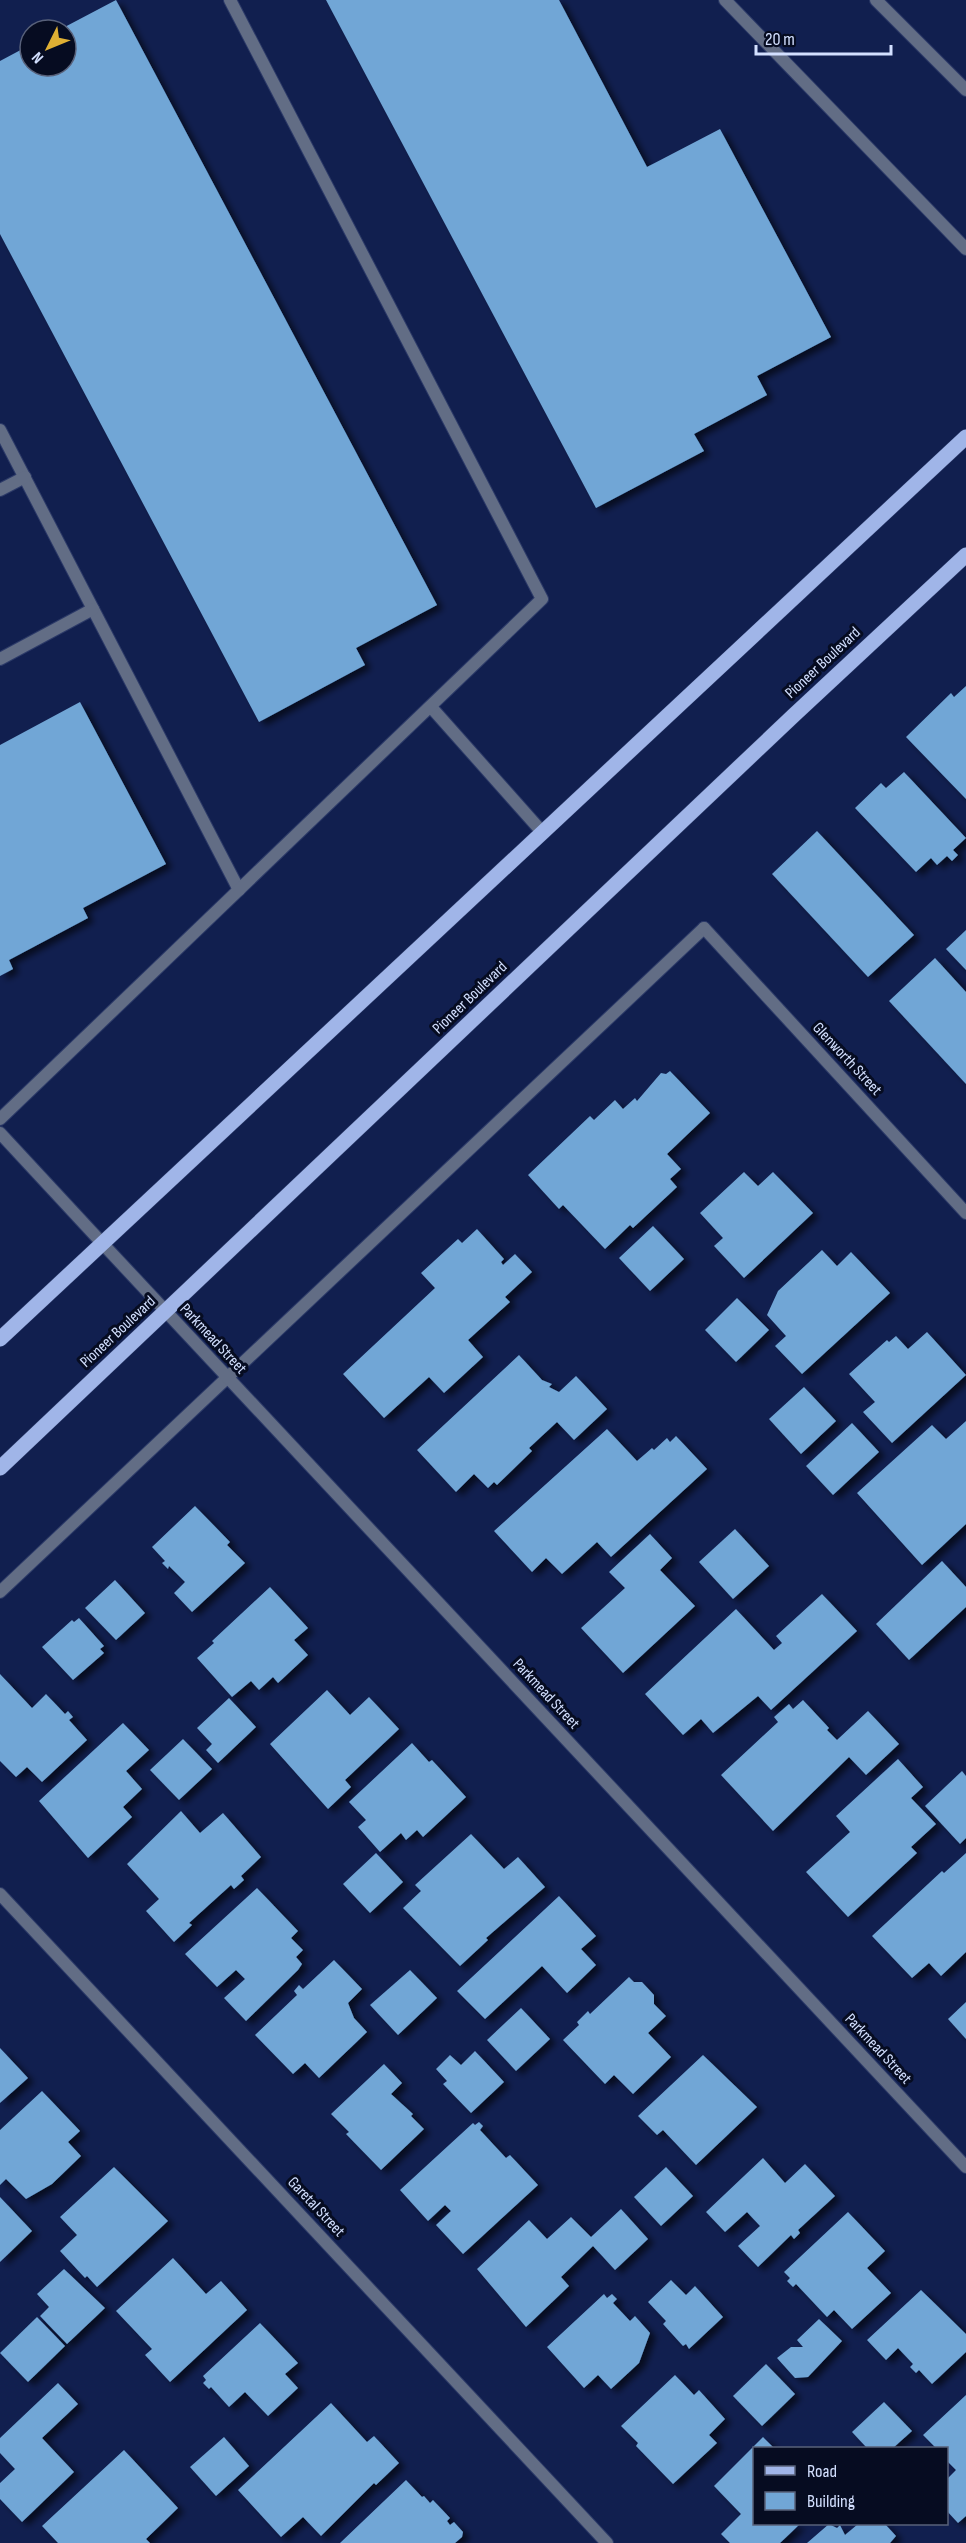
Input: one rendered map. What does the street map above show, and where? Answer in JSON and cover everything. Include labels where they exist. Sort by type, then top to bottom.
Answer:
[{"type":"main road","points":[[0,1339],[966,437]]},
{"type":"main road","name":"Pioneer Boulevard","points":[[0,1468],[793,716],[966,555]]},
{"type":"street","points":[[0,1119],[542,600],[230,0]]},
{"type":"street","points":[[725,0],[966,249]]},
{"type":"street","points":[[876,0],[966,90]]},
{"type":"street","points":[[0,430],[239,890]]},
{"type":"street","points":[[0,490],[25,477]]},
{"type":"street","points":[[0,659],[93,609]]},
{"type":"street","points":[[431,707],[543,832]]},
{"type":"street","name":"Glenworth Street","points":[[227,1378],[704,928],[966,1213]]},
{"type":"street","name":"Parkmead Street","points":[[0,1133],[966,2167]]},
{"type":"street","points":[[0,1592],[227,1378]]},
{"type":"street","name":"Garetal Street","points":[[0,1894],[607,2543]]},
{"type":"building","points":[[116,0],[437,605],[356,648],[365,665],[259,722],[0,234],[0,61],[18,51],[18,78],[78,78],[78,20]]},
{"type":"building","points":[[326,0],[559,0],[647,167],[720,129],[831,337],[757,376],[767,395],[694,434],[704,451],[596,508]]},
{"type":"building","points":[[966,686],[966,799],[906,737],[951,693],[954,697]]},
{"type":"building","points":[[80,702],[166,864],[83,908],[88,918],[9,960],[13,969],[0,976],[0,745]]},
{"type":"building","points":[[904,772],[966,838],[953,850],[958,855],[952,861],[947,856],[937,865],[931,858],[916,872],[855,808],[881,783],[886,788]]},
{"type":"building","points":[[817,831],[914,935],[868,977],[772,874]]},
{"type":"building","points":[[966,930],[966,970],[946,949]]},
{"type":"building","points":[[935,958],[966,992],[966,1084],[889,1001]]},
{"type":"building","points":[[670,1071],[710,1113],[667,1154],[681,1169],[670,1179],[677,1187],[633,1228],[630,1225],[605,1249],[563,1205],[559,1209],[528,1175],[590,1116],[594,1120],[615,1100],[623,1109],[635,1098],[637,1101],[661,1073],[666,1074]]},
{"type":"building","points":[[744,1172],[758,1186],[773,1172],[813,1213],[744,1278],[714,1246],[723,1238],[700,1213]]},
{"type":"building","points":[[653,1226],[684,1259],[650,1291],[619,1258]]},
{"type":"building","points":[[477,1229],[504,1259],[501,1262],[503,1265],[515,1254],[532,1272],[505,1297],[510,1302],[468,1340],[483,1357],[444,1393],[429,1377],[384,1418],[343,1374],[435,1288],[421,1273],[458,1239],[462,1243]]},
{"type":"building","points":[[822,1250],[837,1266],[851,1252],[890,1293],[802,1374],[775,1346],[786,1336],[767,1315],[778,1291]]},
{"type":"building","points":[[737,1298],[769,1330],[736,1362],[705,1330]]},
{"type":"building","points":[[927,1332],[966,1375],[892,1443],[863,1412],[875,1402],[849,1374],[887,1340],[889,1342],[896,1336],[908,1349]]},
{"type":"building","points":[[519,1355],[542,1380],[552,1384],[549,1387],[559,1392],[576,1376],[607,1409],[574,1440],[557,1422],[529,1448],[532,1451],[497,1485],[494,1482],[488,1488],[474,1474],[456,1492],[417,1450]]},
{"type":"building","points":[[804,1387],[836,1421],[801,1454],[769,1419]]},
{"type":"building","points":[[966,1421],[966,1524],[922,1565],[857,1493],[932,1425],[946,1439]]},
{"type":"building","points":[[852,1423],[879,1452],[833,1495],[806,1466]]},
{"type":"building","points":[[607,1429],[637,1461],[667,1438],[670,1442],[676,1436],[707,1469],[611,1557],[597,1542],[562,1574],[546,1558],[532,1572],[494,1531]]},
{"type":"building","points":[[195,1506],[230,1542],[227,1545],[245,1563],[192,1612],[174,1593],[185,1582],[169,1566],[168,1569],[162,1563],[165,1561],[152,1547]]},
{"type":"building","points":[[735,1529],[769,1566],[733,1599],[699,1562]]},
{"type":"building","points":[[650,1534],[672,1558],[660,1570],[695,1606],[623,1673],[581,1628],[625,1588],[609,1572]]},
{"type":"building","points":[[942,1561],[966,1587],[966,1607],[909,1660],[876,1624]]},
{"type":"building","points":[[115,1580],[145,1613],[116,1640],[85,1608]]},
{"type":"building","points":[[270,1587],[308,1628],[294,1640],[308,1655],[278,1683],[273,1677],[259,1690],[251,1681],[232,1697],[197,1658]]},
{"type":"building","points":[[822,1594],[857,1631],[771,1710],[758,1696],[713,1733],[701,1719],[683,1735],[645,1694],[736,1609],[774,1650],[782,1643],[776,1636]]},
{"type":"building","points":[[79,1618],[104,1646],[100,1649],[104,1653],[73,1680],[42,1647],[72,1620],[74,1622]]},
{"type":"building","points":[[0,1674],[32,1708],[46,1694],[65,1714],[68,1711],[73,1717],[69,1720],[87,1740],[42,1782],[27,1767],[16,1777],[0,1761]]},
{"type":"building","points":[[327,1690],[350,1715],[369,1697],[399,1729],[345,1780],[351,1787],[328,1809],[270,1744]]},
{"type":"building","points":[[229,1698],[256,1727],[218,1763],[206,1750],[212,1744],[197,1728]]},
{"type":"building","points":[[803,1700],[837,1740],[868,1711],[899,1744],[866,1775],[849,1757],[773,1831],[721,1775],[778,1722],[774,1717],[789,1704],[793,1709]]},
{"type":"building","points":[[123,1723],[149,1750],[126,1771],[142,1789],[123,1807],[132,1817],[88,1858],[39,1801]]},
{"type":"building","points":[[183,1739],[212,1769],[179,1800],[150,1770]]},
{"type":"building","points":[[412,1743],[429,1762],[432,1760],[466,1797],[423,1837],[417,1830],[406,1840],[401,1833],[380,1852],[358,1827],[366,1820],[349,1802]]},
{"type":"building","points":[[898,1759],[923,1787],[911,1798],[936,1824],[911,1847],[917,1853],[848,1917],[806,1872],[850,1832],[836,1816]]},
{"type":"building","points":[[962,1771],[966,1776],[966,1838],[960,1844],[925,1806]]},
{"type":"building","points":[[181,1811],[200,1833],[223,1813],[261,1857],[241,1876],[244,1880],[234,1889],[231,1885],[189,1923],[192,1925],[174,1942],[146,1911],[159,1899],[127,1864]]},
{"type":"building","points":[[471,1834],[504,1869],[518,1857],[545,1887],[486,1938],[488,1940],[460,1966],[403,1908],[421,1891],[415,1885]]},
{"type":"building","points":[[376,1853],[403,1882],[370,1913],[343,1884]]},
{"type":"building","points":[[966,1853],[966,1952],[941,1976],[929,1963],[912,1978],[872,1936],[942,1871],[944,1873]]},
{"type":"building","points":[[257,1888],[298,1931],[291,1938],[303,1950],[296,1957],[302,1964],[246,2021],[224,1998],[245,1979],[236,1970],[217,1987],[185,1954]]},
{"type":"building","points":[[559,1896],[596,1936],[581,1949],[596,1965],[567,1993],[542,1966],[485,2019],[457,1991]]},
{"type":"building","points":[[334,1960],[362,1989],[348,2003],[354,2018],[367,2032],[319,2078],[305,2063],[293,2074],[255,2035],[297,1995],[294,1991],[299,1985],[303,1989]]},
{"type":"building","points":[[410,1970],[437,1998],[398,2035],[370,2005]]},
{"type":"building","points":[[629,1977],[634,1982],[642,1982],[654,1995],[654,2004],[666,2016],[648,2033],[671,2057],[633,2094],[614,2075],[605,2084],[563,2040],[579,2025],[577,2022],[588,2011],[590,2014]]},
{"type":"building","points":[[966,2002],[966,2039],[948,2019]]},
{"type":"building","points":[[521,2008],[550,2039],[516,2071],[487,2040]]},
{"type":"building","points":[[0,2048],[28,2078],[0,2103]]},
{"type":"building","points":[[475,2051],[504,2082],[471,2113],[443,2084],[447,2081],[436,2069],[450,2055],[461,2065]]},
{"type":"building","points":[[703,2055],[757,2107],[696,2165],[663,2130],[657,2135],[638,2116]]},
{"type":"building","points":[[384,2064],[402,2083],[391,2094],[413,2114],[411,2116],[424,2129],[381,2170],[346,2134],[349,2132],[331,2114]]},
{"type":"building","points":[[42,2091],[80,2131],[68,2142],[81,2156],[52,2184],[26,2199],[6,2179],[0,2185],[0,2130]]},
{"type":"building","points":[[479,2122],[483,2126],[480,2130],[506,2158],[510,2155],[538,2185],[463,2254],[436,2225],[451,2211],[445,2205],[428,2221],[400,2190],[473,2123],[475,2125]]},
{"type":"building","points":[[763,2158],[785,2183],[805,2164],[835,2196],[798,2230],[800,2233],[794,2239],[791,2235],[758,2267],[738,2246],[760,2226],[747,2212],[725,2232],[706,2212]]},
{"type":"building","points":[[114,2167],[168,2221],[97,2287],[87,2276],[85,2278],[60,2251],[77,2235],[60,2217]]},
{"type":"building","points":[[666,2167],[693,2196],[661,2226],[634,2197]]},
{"type":"building","points":[[0,2197],[32,2231],[0,2262]]},
{"type":"building","points":[[621,2209],[648,2239],[615,2270],[593,2246],[561,2277],[569,2286],[526,2327],[477,2269],[529,2220],[547,2239],[571,2217],[591,2237]]},
{"type":"building","points":[[848,2212],[885,2251],[867,2268],[891,2293],[852,2329],[834,2310],[827,2317],[796,2284],[793,2287],[787,2281],[790,2278],[784,2272]]},
{"type":"building","points":[[173,2258],[206,2294],[221,2281],[247,2310],[170,2382],[145,2355],[152,2349],[116,2311]]},
{"type":"building","points":[[64,2269],[105,2308],[67,2344],[40,2316],[49,2307],[37,2294]]},
{"type":"building","points":[[671,2280],[686,2295],[695,2286],[723,2317],[689,2349],[686,2344],[683,2346],[663,2324],[666,2321],[648,2302]]},
{"type":"building","points":[[921,2290],[966,2334],[966,2352],[932,2384],[919,2370],[916,2373],[910,2367],[913,2364],[898,2348],[886,2360],[867,2340]]},
{"type":"building","points":[[604,2294],[607,2298],[612,2294],[617,2299],[613,2303],[630,2321],[635,2316],[650,2333],[639,2363],[611,2389],[598,2375],[584,2388],[547,2347]]},
{"type":"building","points":[[37,2317],[65,2346],[28,2382],[0,2353]]},
{"type":"building","points":[[819,2319],[842,2341],[808,2377],[795,2378],[777,2358],[791,2347],[803,2347],[797,2340]]},
{"type":"building","points":[[260,2323],[298,2363],[285,2374],[298,2388],[268,2416],[245,2392],[229,2407],[211,2387],[209,2389],[203,2383],[206,2380],[203,2376]]},
{"type":"building","points":[[766,2364],[795,2394],[762,2426],[733,2396]]},
{"type":"building","points":[[675,2375],[694,2395],[699,2390],[725,2419],[709,2435],[717,2443],[673,2484],[636,2446],[638,2443],[621,2426]]},
{"type":"building","points":[[58,2383],[78,2404],[42,2438],[74,2472],[22,2522],[0,2499],[0,2483],[15,2469],[0,2453],[0,2438]]},
{"type":"building","points":[[966,2395],[966,2516],[958,2523],[948,2512],[948,2478],[956,2470],[948,2462],[948,2447],[935,2447],[923,2435]]},
{"type":"building","points":[[884,2402],[912,2431],[894,2447],[866,2447],[852,2432]]},
{"type":"building","points":[[331,2403],[367,2442],[374,2436],[399,2463],[376,2485],[374,2483],[321,2536],[303,2517],[281,2537],[238,2490]]},
{"type":"building","points":[[224,2437],[249,2466],[216,2496],[190,2467]]},
{"type":"building","points":[[763,2437],[773,2447],[753,2447]]},
{"type":"building","points":[[753,2447],[753,2525],[799,2525],[780,2543],[730,2543],[721,2534],[741,2514],[714,2486]]},
{"type":"building","points":[[124,2450],[178,2508],[146,2539],[150,2543],[58,2543],[42,2526]]},
{"type":"building","points":[[406,2480],[430,2503],[433,2500],[450,2518],[447,2521],[450,2525],[454,2522],[463,2532],[462,2537],[455,2543],[340,2543]]},
{"type":"building","points":[[828,2525],[837,2528],[840,2525],[845,2535],[857,2525],[886,2525],[896,2536],[890,2543],[807,2543]]}]
